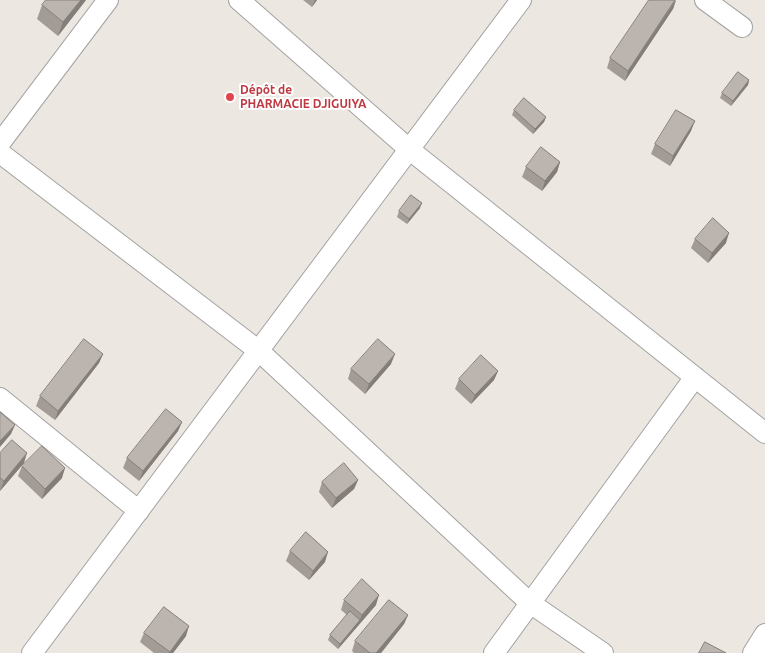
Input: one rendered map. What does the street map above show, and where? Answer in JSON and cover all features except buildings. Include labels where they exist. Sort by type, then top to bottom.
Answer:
[{"type":"street","points":[[0,143],[108,0]]},
{"type":"street","points":[[239,0],[410,150],[765,433]]},
{"type":"street","points":[[32,653],[521,0]]},
{"type":"street","points":[[705,0],[742,27]]},
{"type":"street","points":[[0,153],[259,351],[530,603],[603,653]]},
{"type":"street","points":[[494,653],[695,377]]},
{"type":"street","points":[[0,398],[139,511]]},
{"type":"street","points":[[753,653],[765,634]]},
{"type":"place","name":"Dépôt de PHARMACIE DJIGUIYA","points":[[230,97]]}]
